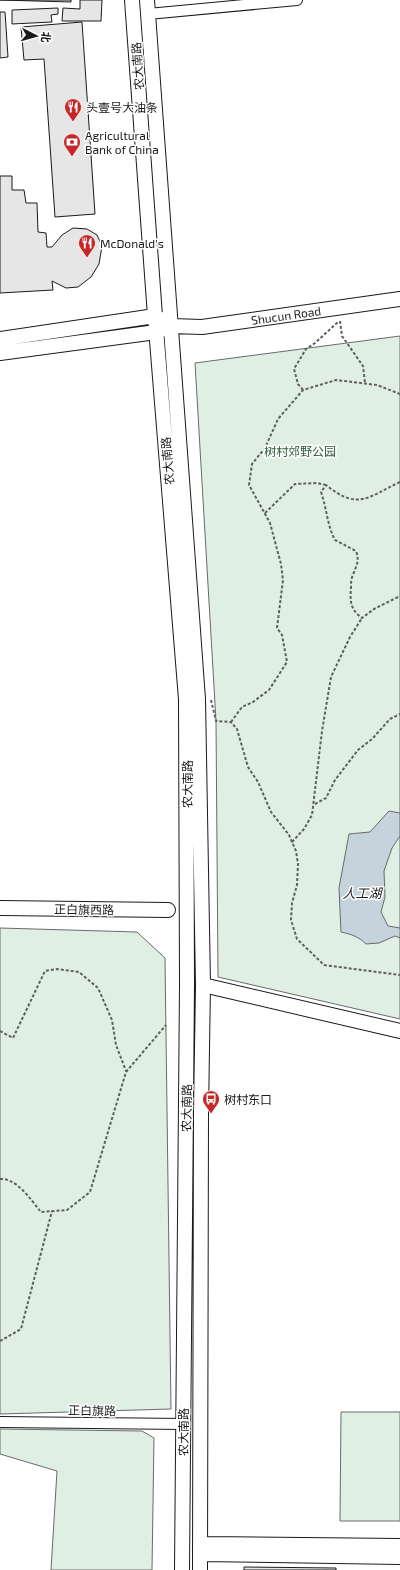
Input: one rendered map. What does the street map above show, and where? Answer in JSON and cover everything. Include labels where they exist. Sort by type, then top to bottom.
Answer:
[{"type":"main road","name":"农大南路","points":[[132,0],[154,316],[186,699],[187,984],[182,1570]]},
{"type":"main road","name":"农大南路","points":[[148,7],[198,699],[203,985],[201,1112],[200,1570]]},
{"type":"main road","name":"Shucun Road","points":[[0,353],[156,332],[172,326],[202,327],[340,314],[400,299]]},
{"type":"main road","name":"Shucun Road","points":[[154,316],[172,326]]},
{"type":"main road","points":[[0,339],[154,316]]},
{"type":"main road","name":"正白旗西路","points":[[0,908],[168,910]]},
{"type":"main road","points":[[203,985],[400,1031]]},
{"type":"main road","points":[[200,1549],[400,1546]]},
{"type":"main road","points":[[200,1549],[400,1557]]},
{"type":"street","points":[[148,7],[297,0]]},
{"type":"street","name":"正白旗路","points":[[0,1422],[183,1424]]},
{"type":"path","points":[[340,314],[342,336],[363,366],[366,383]]},
{"type":"path","points":[[303,390],[298,384],[294,369],[306,349],[315,343],[340,314]]},
{"type":"path","points":[[232,722],[242,707],[269,690],[287,662],[282,635],[277,628],[283,580],[281,564],[275,538],[265,513],[249,485],[252,464],[265,448],[278,418],[303,390],[336,380],[366,383],[400,394]]},
{"type":"path","points":[[265,513],[295,484],[317,483],[326,485],[338,494],[355,501],[376,495],[400,482]]},
{"type":"path","points":[[326,485],[321,492],[331,532],[335,540],[356,551],[358,556],[358,565],[352,576],[350,603],[355,612],[362,618]]},
{"type":"path","points":[[292,842],[304,829],[312,815],[315,804],[322,731],[331,677],[350,637],[362,618],[374,609],[400,596]]},
{"type":"path","points":[[211,699],[216,721],[232,722]]},
{"type":"path","points":[[315,804],[326,798],[335,780],[358,750],[372,739],[390,719],[400,714]]},
{"type":"path","points":[[232,722],[237,729],[248,767],[258,782],[271,812],[289,835],[292,842],[298,864],[297,885],[292,903],[291,920],[297,939],[324,966],[400,975]]},
{"type":"path","points":[[0,1031],[13,1038],[44,971],[57,970],[79,972],[98,988],[112,1020],[116,1045],[126,1072]]},
{"type":"path","points":[[0,1179],[6,1179],[22,1189],[41,1212],[67,1210],[90,1192],[126,1072],[166,1025]]},
{"type":"path","points":[[0,1341],[21,1329],[52,1211]]},
{"type":"green space","name":"树村郊野公园","points":[[400,336],[400,1019],[218,977],[216,721],[195,363]]},
{"type":"green space","points":[[0,928],[137,932],[165,958],[171,1409],[0,1414]]},
{"type":"green space","points":[[341,1412],[400,1412],[400,1521],[340,1521]]},
{"type":"green space","points":[[0,1429],[142,1431],[154,1438],[152,1570],[51,1570],[57,1471],[0,1454]]},
{"type":"water","name":"人工湖","points":[[389,811],[400,813],[400,836],[392,848],[384,871],[385,897],[381,912],[388,926],[400,928],[400,938],[395,936],[379,943],[366,944],[355,936],[341,932],[339,888],[349,834],[370,832]]},
{"type":"building","points":[[0,0],[71,0],[71,2]]},
{"type":"building","points":[[80,0],[102,0],[101,21],[62,21],[63,8],[80,9]]},
{"type":"building","points":[[58,8],[58,14],[51,15],[52,22],[12,24],[12,10]]},
{"type":"building","points":[[0,12],[5,12],[8,57],[0,58]]},
{"type":"building","points":[[82,22],[95,214],[55,217],[44,59],[24,60],[21,27]]},
{"type":"building","points":[[0,176],[12,176],[12,190],[24,190],[26,203],[37,203],[38,232],[46,233],[47,247],[52,247],[62,235],[73,228],[87,229],[97,235],[102,246],[99,264],[91,277],[78,287],[66,288],[52,281],[53,290],[0,293]]},
{"type":"building","points":[[244,1567],[336,1568],[336,1570],[244,1570]]},
{"type":"place","name":"头壹号大油条","points":[[73,122]]},
{"type":"place","name":"Agricultural Bank of China","points":[[72,157]]},
{"type":"place","name":"McDonald's","points":[[87,258]]},
{"type":"place","name":"树村东口","points":[[211,1114]]}]
